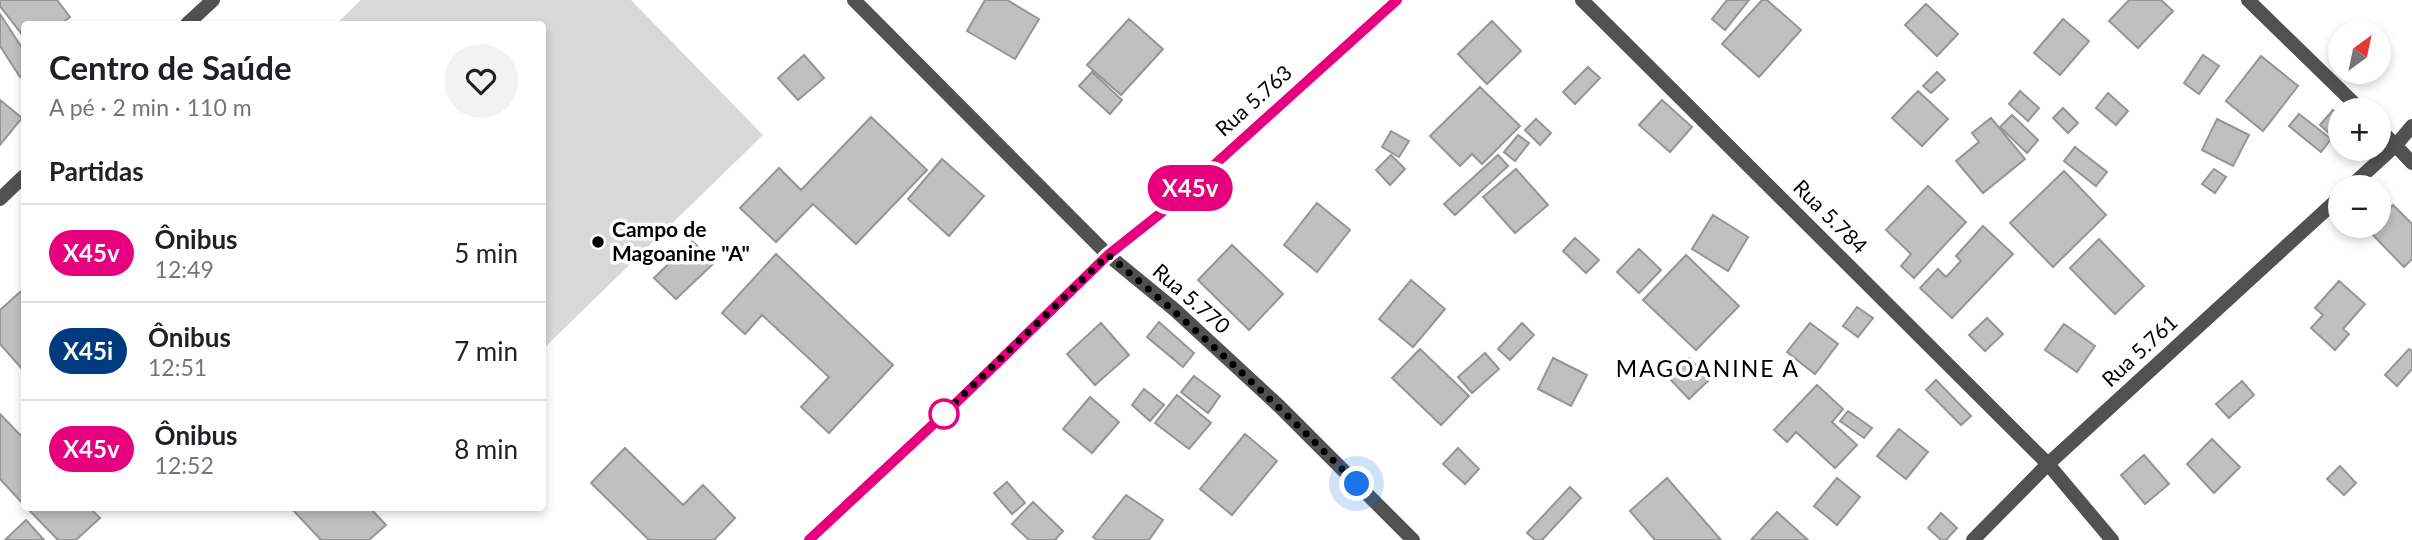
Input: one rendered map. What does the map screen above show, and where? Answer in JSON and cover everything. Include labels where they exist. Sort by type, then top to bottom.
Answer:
[{"type":"street","points":[[190,21],[213,0]]},
{"type":"street","name":"Rua 5.770","points":[[854,0],[1108,255],[1175,310],[1279,406],[1413,540]]},
{"type":"street","name":"Rua 5.763","points":[[809,540],[955,404],[1108,255],[1161,213],[1397,0]]},
{"type":"street","name":"Rua 5.784","points":[[1582,0],[2048,464],[2112,540]]},
{"type":"street","points":[[2248,0],[2349,98]]},
{"type":"street","points":[[2363,175],[2412,126]]},
{"type":"street","points":[[2391,140],[2412,163]]},
{"type":"street","points":[[0,200],[21,179]]},
{"type":"street","name":"Rua 5.761","points":[[1973,540],[2048,464],[2328,208]]},
{"type":"shaded area","name":"Campo de Magoanine \"A\"","points":[[361,0],[631,0],[763,135],[546,346],[546,21],[339,21]]},
{"type":"building","points":[[0,0],[57,0],[70,17],[65,21],[21,21],[21,33],[0,6]]},
{"type":"building","points":[[985,0],[1007,0],[1039,19],[1015,59],[967,31]]},
{"type":"building","points":[[1727,0],[1749,0],[1725,30],[1712,19]]},
{"type":"building","points":[[1762,0],[1767,0],[1801,30],[1759,77],[1722,44]]},
{"type":"building","points":[[2129,0],[2161,0],[2173,11],[2138,48],[2109,21]]},
{"type":"building","points":[[1926,4],[1958,34],[1937,56],[1905,25]]},
{"type":"building","points":[[0,14],[21,46],[20,77],[0,46]]},
{"type":"building","points":[[1129,19],[1163,49],[1121,95],[1087,65]]},
{"type":"building","points":[[2063,19],[2089,41],[2060,75],[2034,53]]},
{"type":"building","points":[[1492,21],[1521,51],[1487,84],[1458,54]]},
{"type":"building","points":[[804,55],[824,78],[798,100],[778,78]]},
{"type":"building","points":[[2203,55],[2219,66],[2199,94],[2184,83]]},
{"type":"building","points":[[2261,56],[2298,86],[2263,131],[2226,101]]},
{"type":"building","points":[[1588,67],[1600,78],[1575,104],[1563,92]]},
{"type":"building","points":[[1092,72],[1122,100],[1110,114],[1079,86]]},
{"type":"building","points":[[1937,72],[1945,80],[1931,93],[1923,86]]},
{"type":"building","points":[[1480,87],[1520,126],[1482,164],[1472,154],[1460,166],[1430,136]]},
{"type":"building","points":[[1918,91],[1948,119],[1922,146],[1892,118]]},
{"type":"building","points":[[2020,91],[2039,108],[2028,121],[2009,104]]},
{"type":"building","points":[[2108,93],[2128,111],[2116,125],[2096,108]]},
{"type":"building","points":[[0,100],[21,119],[0,145]]},
{"type":"building","points":[[1662,100],[1692,127],[1670,152],[1639,125]]},
{"type":"building","points":[[2063,108],[2078,123],[2068,133],[2053,118]]},
{"type":"building","points":[[2299,114],[2328,137],[2328,143],[2321,152],[2289,126]]},
{"type":"building","points":[[2012,115],[2038,140],[2027,153],[2000,127]]},
{"type":"building","points":[[2328,116],[2328,132],[2320,125]]},
{"type":"building","points":[[871,117],[927,170],[856,244],[813,204],[776,242],[740,208],[779,168],[801,190]]},
{"type":"building","points":[[1991,118],[2025,159],[1983,193],[1956,161],[1979,142],[1972,133]]},
{"type":"building","points":[[1536,119],[1551,133],[1540,145],[1525,130]]},
{"type":"building","points":[[2217,119],[2249,135],[2233,166],[2202,150]]},
{"type":"building","points":[[1391,131],[1409,141],[1399,157],[1382,147]]},
{"type":"building","points":[[1518,135],[1529,143],[1515,161],[1504,152]]},
{"type":"building","points":[[2075,147],[2107,172],[2096,186],[2064,161]]},
{"type":"building","points":[[1391,155],[1405,169],[1390,185],[1376,170]]},
{"type":"building","points":[[1498,155],[1508,166],[1455,215],[1444,204]]},
{"type":"building","points":[[942,159],[984,196],[949,236],[908,199]]},
{"type":"building","points":[[1516,169],[1548,205],[1515,233],[1483,197]]},
{"type":"building","points":[[2214,169],[2226,177],[2215,193],[2202,184]]},
{"type":"building","points":[[2064,171],[2106,215],[2053,267],[2010,223]]},
{"type":"building","points":[[1928,186],[1966,222],[1914,278],[1901,266],[1911,254],[1886,230]]},
{"type":"building","points":[[1317,203],[1350,230],[1317,272],[1284,245]]},
{"type":"building","points":[[2393,205],[2412,224],[2412,259],[2404,267],[2376,238],[2391,238]]},
{"type":"building","points":[[1713,215],[1748,237],[1728,271],[1692,249]]},
{"type":"building","points":[[1983,226],[2013,254],[1952,318],[1920,288],[1938,269],[1946,277],[1961,261],[1956,256]]},
{"type":"building","points":[[1575,238],[1599,260],[1586,273],[1563,251]]},
{"type":"building","points":[[2099,239],[2144,286],[2115,314],[2070,268]]},
{"type":"building","points":[[692,241],[714,263],[676,299],[654,278]]},
{"type":"building","points":[[1232,245],[1283,294],[1249,330],[1198,280]]},
{"type":"building","points":[[1639,249],[1661,270],[1639,293],[1617,272]]},
{"type":"building","points":[[776,254],[893,365],[829,433],[801,407],[829,377],[762,315],[745,334],[722,313]]},
{"type":"building","points":[[1686,255],[1739,306],[1696,350],[1643,300]]},
{"type":"building","points":[[1411,280],[1445,309],[1413,347],[1379,319]]},
{"type":"building","points":[[2339,281],[2365,304],[2343,329],[2349,334],[2335,350],[2311,328],[2323,315],[2315,308]]},
{"type":"building","points":[[20,292],[21,368],[0,344],[0,310]]},
{"type":"building","points":[[1857,307],[1873,318],[1858,337],[1843,326]]},
{"type":"building","points":[[1987,318],[2003,334],[1985,351],[1969,335]]},
{"type":"building","points":[[1159,322],[1194,353],[1183,367],[1147,337]]},
{"type":"building","points":[[1101,323],[1129,355],[1095,385],[1067,354]]},
{"type":"building","points":[[1522,323],[1534,335],[1510,360],[1498,349]]},
{"type":"building","points":[[1810,323],[1838,344],[1815,374],[1787,352]]},
{"type":"building","points":[[2064,324],[2095,346],[2077,372],[2045,350]]},
{"type":"building","points":[[1420,349],[1469,396],[1441,425],[1392,378]]},
{"type":"building","points":[[2409,349],[2412,351],[2412,369],[2397,386],[2385,375]]},
{"type":"building","points":[[1485,353],[1499,369],[1472,393],[1458,377]]},
{"type":"building","points":[[1553,358],[1587,375],[1571,406],[1538,389]]},
{"type":"building","points":[[1689,358],[1710,379],[1689,399],[1668,377]]},
{"type":"building","points":[[1194,376],[1220,396],[1208,413],[1181,392]]},
{"type":"building","points":[[1936,380],[1971,416],[1961,425],[1926,390]]},
{"type":"building","points":[[2242,381],[2254,395],[2229,418],[2216,404]]},
{"type":"building","points":[[1817,385],[1843,409],[1832,422],[1857,445],[1835,468],[1796,432],[1787,442],[1774,430]]},
{"type":"building","points":[[1144,389],[1164,405],[1150,421],[1132,405]]},
{"type":"building","points":[[1177,395],[1211,423],[1189,449],[1155,423]]},
{"type":"building","points":[[1090,397],[1119,422],[1092,453],[1063,429]]},
{"type":"building","points":[[1848,411],[1872,428],[1864,438],[1840,421]]},
{"type":"building","points":[[0,414],[21,436],[21,502],[0,479]]},
{"type":"building","points":[[1899,429],[1928,452],[1906,479],[1877,456]]},
{"type":"building","points":[[1245,434],[1277,461],[1232,515],[1200,489]]},
{"type":"building","points":[[2212,439],[2240,467],[2214,493],[2187,464]]},
{"type":"building","points":[[625,448],[683,505],[703,485],[735,518],[714,540],[649,540],[591,483]]},
{"type":"building","points":[[1458,448],[1479,469],[1465,484],[1443,464]]},
{"type":"building","points":[[2144,455],[2169,484],[2145,504],[2121,475]]},
{"type":"building","points":[[2340,466],[2356,483],[2344,495],[2327,479]]},
{"type":"building","points":[[1667,478],[1721,540],[1655,540],[1630,511]]},
{"type":"building","points":[[1837,478],[1860,497],[1837,525],[1814,506]]},
{"type":"building","points":[[1007,482],[1025,503],[1012,514],[994,493]]},
{"type":"building","points":[[1570,487],[1581,498],[1542,540],[1535,540],[1527,533]]},
{"type":"building","points":[[1126,495],[1163,520],[1149,540],[1097,540],[1093,537]]},
{"type":"building","points":[[1033,502],[1063,531],[1055,540],[1029,540],[1012,524]]},
{"type":"building","points":[[30,511],[93,511],[100,518],[76,540],[58,540]]},
{"type":"building","points":[[294,511],[373,511],[386,525],[369,540],[321,540]]},
{"type":"building","points":[[1777,512],[1808,540],[1751,540]]},
{"type":"building","points":[[1941,513],[1957,528],[1946,540],[1941,540],[1928,528]]},
{"type":"building","points":[[26,520],[44,540],[5,540]]},
{"type":"bus line","name":"X45v","points":[[809,540],[955,404],[1108,255],[1161,213],[1397,0]]},
{"type":"place","name":"Campo de Magoanine \"A\"","points":[[598,242]]},
{"type":"district","name":"MAGOANINE A","points":[[1708,369]]},
{"type":"route","points":[[944,414],[936,421],[1108,255],[1175,310],[1279,406],[1357,484]]}]
